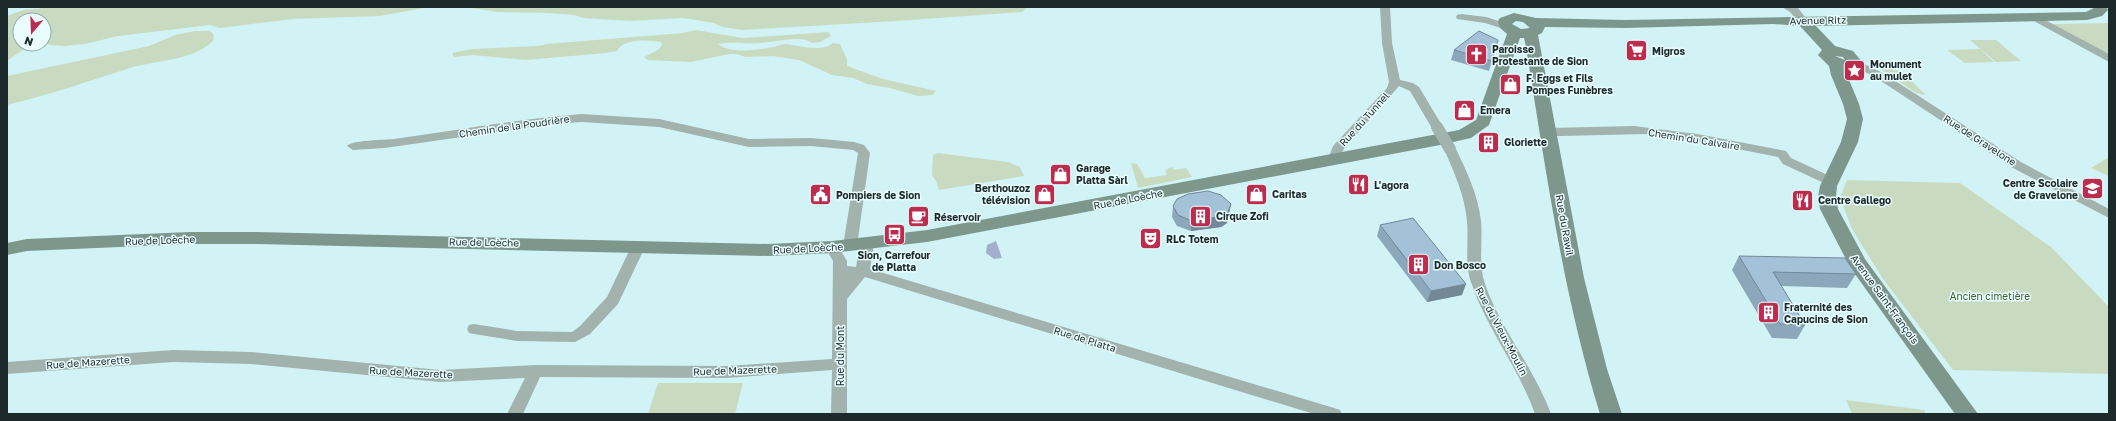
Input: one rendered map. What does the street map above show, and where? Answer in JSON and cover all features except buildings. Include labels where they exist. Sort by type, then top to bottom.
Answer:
[{"type":"street","name":"Rue du Tunnel","points":[[1339,159],[1336,154],[1337,149],[1387,94],[1395,82],[1387,42],[1385,7]]},
{"type":"street","points":[[1457,7],[1460,13],[1473,16],[1461,17],[1486,20],[1518,27]]},
{"type":"street","name":"Avenue Ritz","points":[[1518,27],[1773,20],[1796,14],[2034,17],[2087,16],[2103,10]]},
{"type":"street","name":"Avenue Saint-François","points":[[1796,14],[1841,59],[1837,71],[1852,103],[1855,119],[1851,141],[1830,181],[1827,202],[1847,246],[1868,278],[1921,348],[1967,414]]},
{"type":"street","points":[[2034,17],[2109,59]]},
{"type":"street","name":"Rue du Rawil","points":[[1518,27],[1534,47],[1580,304],[1590,348],[1611,414]]},
{"type":"street","name":"Rue de Loèche","points":[[13,246],[190,238],[272,238],[768,250],[850,246],[937,235],[1453,137],[1480,126],[1488,112],[1503,61],[1518,27]]},
{"type":"street","name":"Rue de Gravelone","points":[[1841,59],[1879,75],[2018,165],[2109,214]]},
{"type":"street","name":"Rue du Vieux-Moulin","points":[[1395,82],[1410,85],[1415,89],[1450,149],[1462,179],[1474,218],[1475,267],[1477,282],[1488,306],[1534,391],[1543,414]]},
{"type":"street","name":"Chemin de la Poudrière","points":[[353,146],[476,132],[573,118],[659,123],[720,138],[749,143],[810,142],[854,146],[860,148],[864,153],[850,246]]},
{"type":"street","name":"Chemin du Calvaire","points":[[1549,132],[1565,133],[1645,130],[1678,135],[1782,154],[1787,161],[1830,181]]},
{"type":"street","points":[[840,298],[856,277],[863,272],[863,260],[850,246]]},
{"type":"street","name":"Rue du Mont","points":[[839,414],[840,261],[850,246]]},
{"type":"street","points":[[474,328],[517,336],[575,337],[585,330],[613,300],[638,247]]},
{"type":"street","name":"Rue de Platta","points":[[840,271],[863,272],[1334,414]]},
{"type":"street","name":"Rue de Mazerette","points":[[7,368],[119,359],[210,356],[426,375],[536,372],[721,372],[840,364]]},
{"type":"street","points":[[515,414],[536,372]]},
{"type":"green space","points":[[53,7],[429,7],[380,16],[293,19],[220,28],[210,25],[118,36],[85,44],[64,46],[52,45],[52,12],[18,12]]},
{"type":"green space","points":[[466,7],[1028,7],[1022,12],[742,30],[722,27],[714,23],[683,18],[630,21],[583,18],[574,15],[548,13],[497,12]]},
{"type":"green space","points":[[12,14],[12,52],[20,52],[7,61],[7,39],[9,35],[7,36],[7,16]]},
{"type":"green space","points":[[2109,23],[2109,56],[2052,24]]},
{"type":"green space","points":[[696,30],[743,38],[829,32],[831,36],[820,42],[812,43],[807,40],[794,39],[765,43],[718,44],[730,49],[752,50],[776,47],[782,44],[822,48],[833,43],[840,44],[847,59],[847,66],[883,79],[936,91],[932,95],[918,96],[890,88],[867,84],[853,78],[832,75],[799,60],[773,56],[745,57],[737,54],[729,54],[691,62],[648,60],[644,57],[658,50],[662,45],[661,42],[650,41],[631,42],[620,47],[617,51],[606,53],[526,60],[473,55],[454,57],[452,53],[472,49],[538,46],[546,44],[683,33]]},
{"type":"green space","points":[[195,31],[210,31],[214,35],[213,41],[205,48],[195,53],[174,59],[140,65],[7,105],[7,76],[149,46],[175,35]]},
{"type":"green space","points":[[1970,40],[1996,40],[2021,61],[1996,62]]},
{"type":"green space","points":[[1980,49],[1994,62],[1965,63],[1947,50]]},
{"type":"green space","points":[[1867,60],[1902,72],[1926,95],[1916,93]]},
{"type":"green space","points":[[938,153],[1008,162],[1020,167],[1024,176],[939,190],[932,175],[933,155]]},
{"type":"green space","points":[[2109,157],[2109,176],[2091,168]]},
{"type":"green space","points":[[1131,163],[1137,164],[1145,178],[1167,175],[1165,170],[1172,167],[1174,170],[1186,168],[1192,177],[1138,188]]},
{"type":"green space","name":"Ancien cimetière","points":[[1847,180],[1960,183],[2051,247],[2109,307],[2109,374],[1953,370],[1883,279],[1852,229],[1840,198]]},
{"type":"green space","points":[[658,383],[743,383],[735,414],[648,414]]},
{"type":"green space","points":[[1846,400],[1924,410],[1926,414],[1852,414]]},
{"type":"water","points":[[996,241],[1002,258],[994,259],[986,253],[987,245]]},
{"type":"place","name":"Migros","points":[[1637,51]]},
{"type":"place","name":"Paroisse Protestante de Sion","points":[[1476,55]]},
{"type":"place","name":"Monument au mulet","points":[[1854,70]]},
{"type":"place","name":"F. Eggs et Fils Pompes Funèbres","points":[[1511,84]]},
{"type":"place","name":"Emera","points":[[1464,110]]},
{"type":"place","name":"Gloriette","points":[[1488,142]]},
{"type":"place","name":"Garage Platta Sàrl","points":[[1061,174]]},
{"type":"place","name":"L'agora","points":[[1359,185]]},
{"type":"place","name":"Centre Scolaire de Gravelone","points":[[2093,189]]},
{"type":"place","name":"Berthouzoz télévision","points":[[1045,194]]},
{"type":"place","name":"Caritas","points":[[1257,194]]},
{"type":"place","name":"Pompiers de Sion","points":[[821,195]]},
{"type":"place","name":"Centre Gallego","points":[[1802,200]]},
{"type":"place","name":"Cirque Zofi","points":[[1201,216]]},
{"type":"place","name":"Réservoir","points":[[918,217]]},
{"type":"place","name":"Sion, Carrefour de Platta","points":[[894,235]]},
{"type":"place","name":"RLC Totem","points":[[1151,239]]},
{"type":"place","name":"Don Bosco","points":[[1419,265]]},
{"type":"place","name":"Fraternité des Capucins de Sion","points":[[1769,313]]}]
